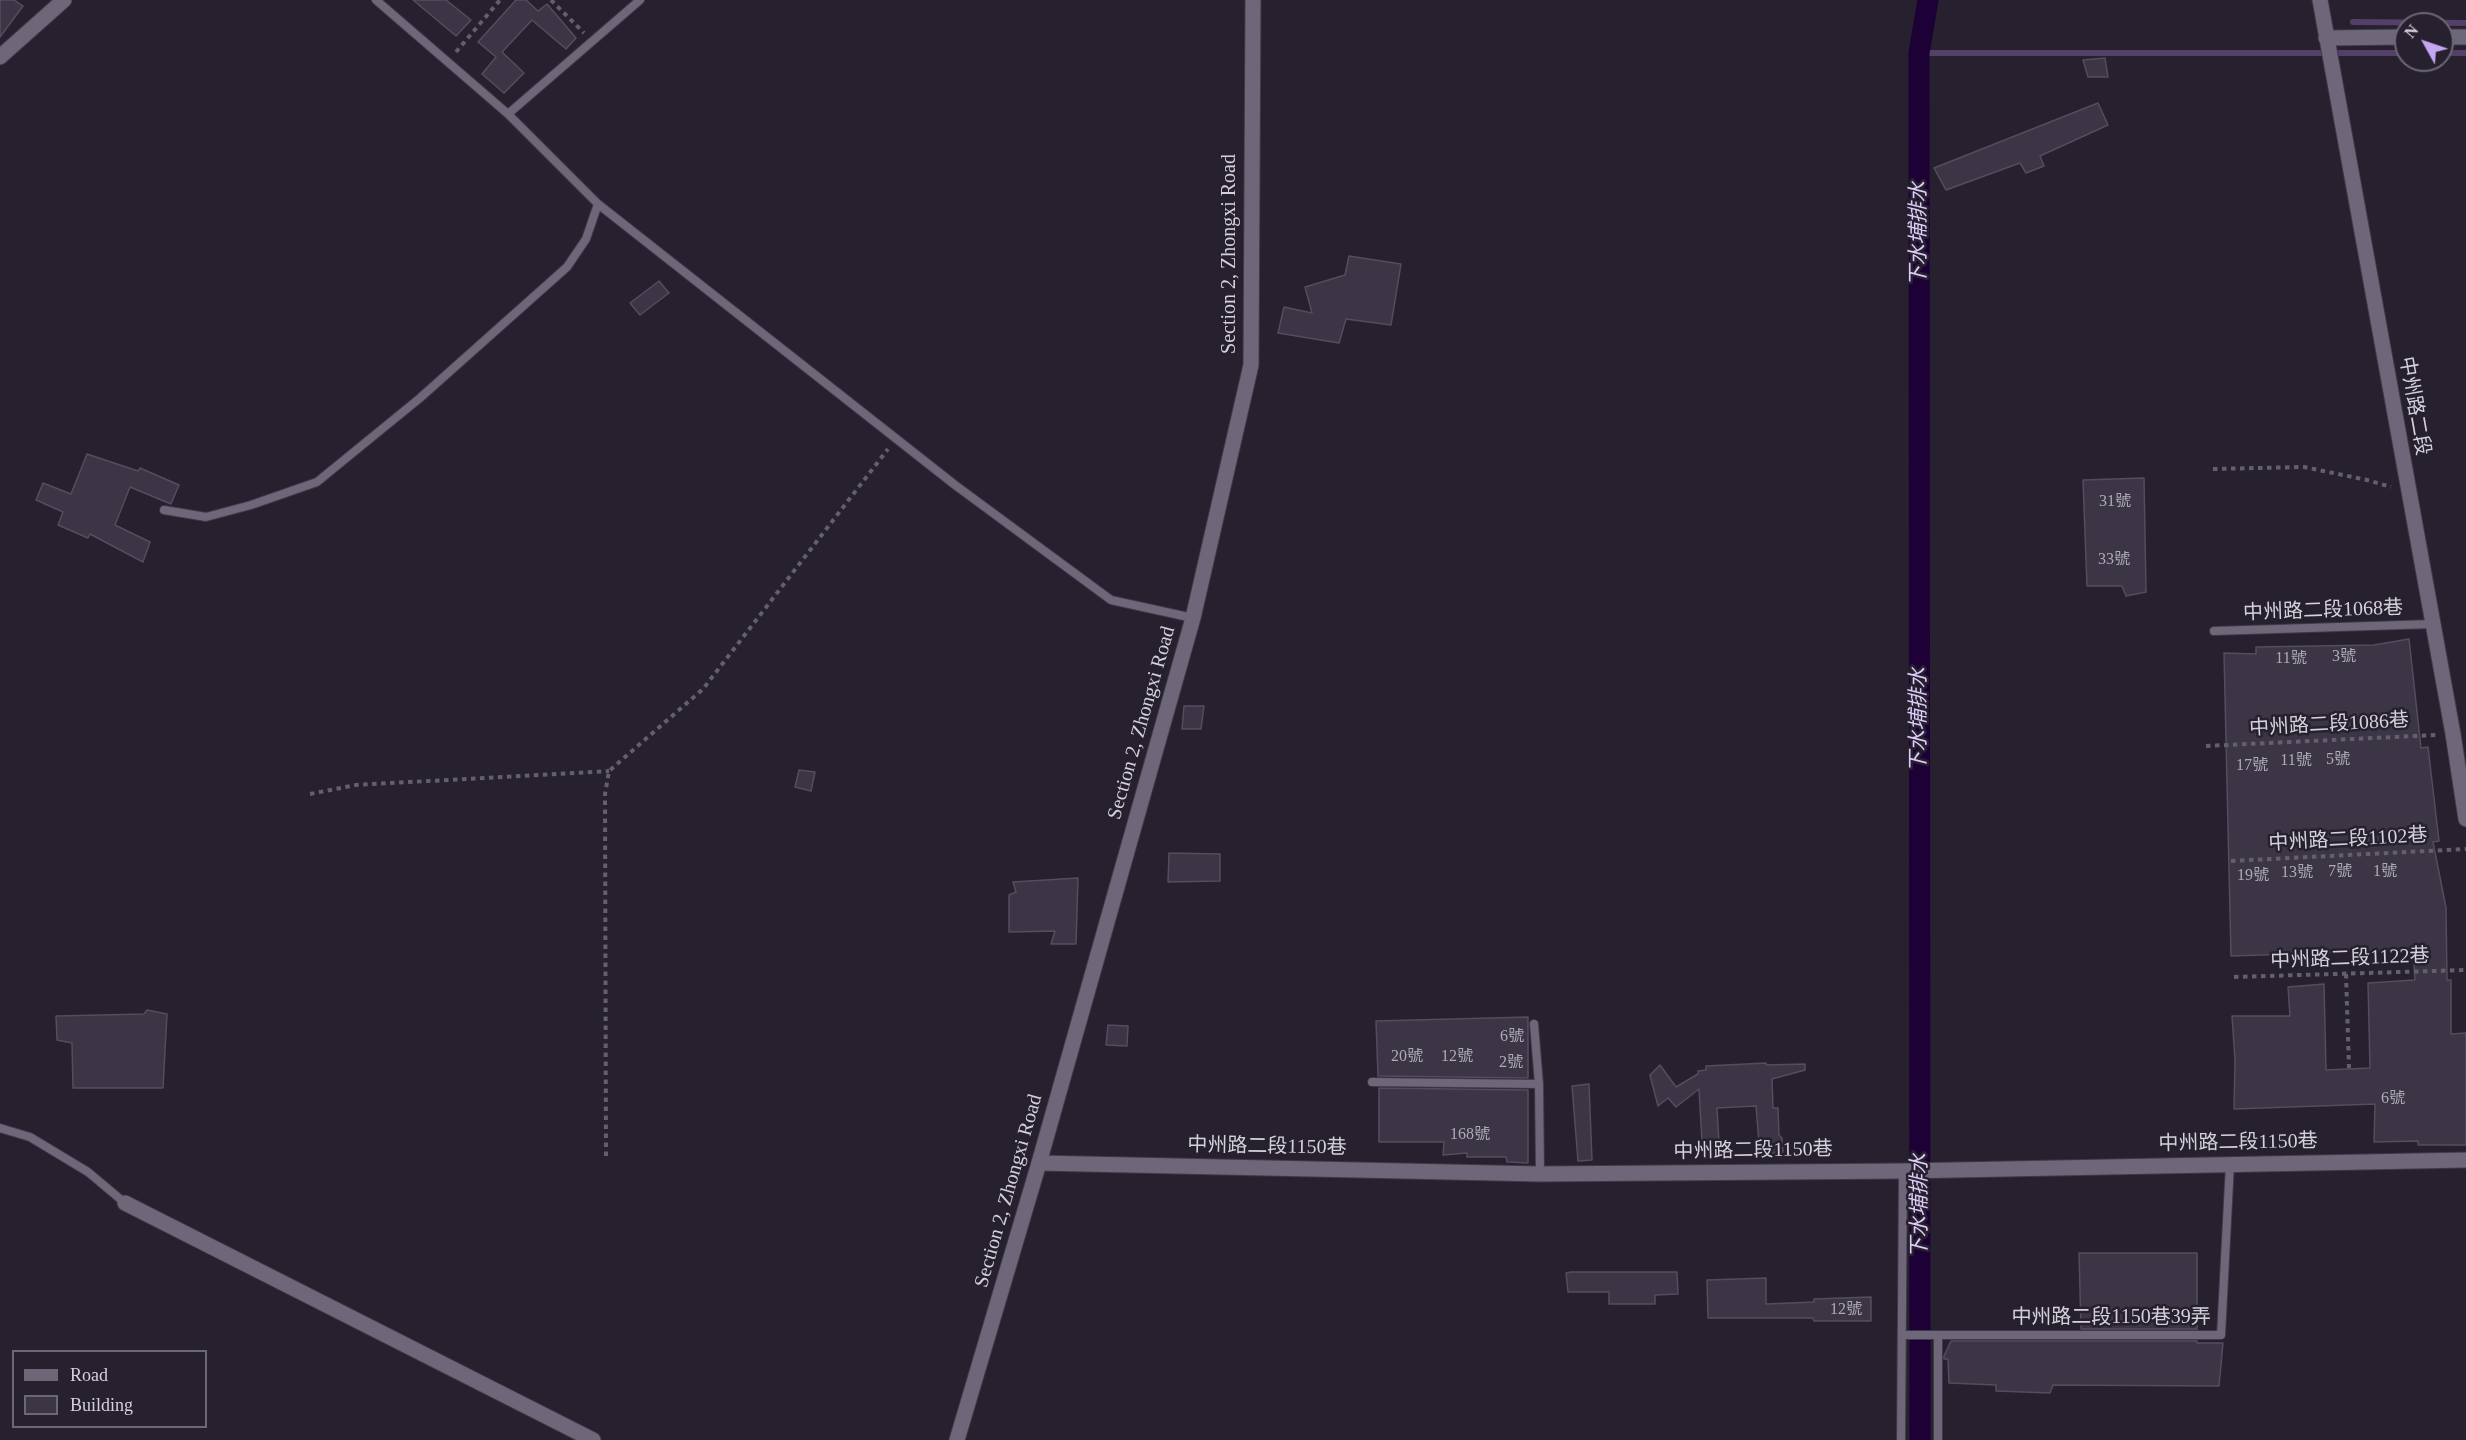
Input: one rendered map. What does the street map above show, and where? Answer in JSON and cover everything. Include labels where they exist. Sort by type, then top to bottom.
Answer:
[{"type":"street","points":[[0,57],[64,0]]},
{"type":"street","name":"Section 2, Zhongxi Road","points":[[957,1440],[1039,1163],[1193,618],[1251,365],[1253,0]]},
{"type":"street","name":"中州路二段","points":[[2320,0],[2453,734],[2462,759],[2466,819]]},
{"type":"street","points":[[2326,38],[2394,37]]},
{"type":"street","name":"中州路二段1150巷","points":[[1039,1163],[1540,1174],[1903,1171],[2466,1160]]},
{"type":"street","points":[[125,1203],[593,1440]]},
{"type":"lane","points":[[376,0],[508,114],[598,204],[896,439],[1111,600],[1193,618]]},
{"type":"lane","points":[[508,114],[640,0]]},
{"type":"lane","points":[[164,510],[206,517],[251,505],[317,482],[420,398],[567,267],[586,239],[598,204]]},
{"type":"lane","name":"中州路二段1068巷","points":[[2214,631],[2433,624]]},
{"type":"lane","points":[[1534,1024],[1539,1084],[1540,1174]]},
{"type":"lane","points":[[1372,1082],[1539,1084]]},
{"type":"lane","points":[[0,1128],[30,1137],[88,1172],[125,1203]]},
{"type":"lane","name":"中州路二段1150巷39弄","points":[[1902,1335],[2221,1335],[2230,1164]]},
{"type":"lane","points":[[1901,1440],[1903,1171]]},
{"type":"lane","points":[[1938,1335],[1938,1440]]},
{"type":"path","points":[[447,62],[500,0]]},
{"type":"path","points":[[551,0],[591,40]]},
{"type":"path","points":[[310,794],[356,785],[609,771],[703,689],[896,439]]},
{"type":"path","points":[[2213,469],[2304,467],[2367,480],[2409,493]]},
{"type":"path","name":"中州路二段1086巷","points":[[2206,746],[2453,734]]},
{"type":"path","points":[[606,1156],[605,794],[609,771]]},
{"type":"path","name":"中州路二段1102巷","points":[[2231,861],[2466,849]]},
{"type":"path","name":"中州路二段1122巷","points":[[2234,977],[2466,970]]},
{"type":"path","points":[[2346,974],[2349,1068]]},
{"type":"building","points":[[0,0],[14,0],[23,6],[0,37]]},
{"type":"building","points":[[413,0],[446,0],[471,20],[456,36]]},
{"type":"building","points":[[516,0],[526,0],[538,11],[547,4],[576,38],[566,49],[532,20],[502,52],[524,73],[504,93],[482,74],[496,57],[478,42]]},
{"type":"building","points":[[2105,58],[2108,77],[2088,77],[2083,60]]},
{"type":"building","points":[[2098,103],[2108,125],[2040,156],[2044,166],[2026,173],[2020,163],[1946,190],[1934,168]]},
{"type":"building","points":[[1349,256],[1401,264],[1391,325],[1346,319],[1339,343],[1278,333],[1284,307],[1312,313],[1305,287],[1345,275]]},
{"type":"building","points":[[659,281],[669,293],[640,315],[630,303]]},
{"type":"building","points":[[87,454],[138,471],[140,468],[179,485],[171,504],[130,487],[115,525],[150,542],[143,562],[90,534],[88,538],[58,525],[63,512],[36,500],[43,483],[71,494]]},
{"type":"building","points":[[2144,478],[2146,592],[2126,596],[2122,586],[2087,586],[2083,480]]},
{"type":"building","points":[[2409,639],[2421,748],[2428,747],[2439,841],[2433,842],[2446,908],[2447,980],[2451,980],[2451,1034],[2466,1033],[2466,1145],[2418,1145],[2418,1141],[2374,1142],[2375,1104],[2234,1109],[2235,1060],[2232,1016],[2290,1016],[2288,987],[2324,984],[2326,1070],[2370,1068],[2368,983],[2415,980],[2413,950],[2231,956],[2224,653],[2256,654],[2256,647],[2374,645]]},
{"type":"building","points":[[1184,706],[1204,706],[1201,729],[1182,729]]},
{"type":"building","points":[[799,770],[815,772],[811,791],[795,787]]},
{"type":"building","points":[[1169,853],[1220,854],[1220,881],[1168,882]]},
{"type":"building","points":[[1078,878],[1076,944],[1051,944],[1055,931],[1009,932],[1009,895],[1016,892],[1013,882]]},
{"type":"building","points":[[147,1010],[167,1014],[163,1088],[73,1088],[72,1043],[57,1040],[56,1016],[144,1014]]},
{"type":"building","points":[[1528,1017],[1528,1078],[1378,1076],[1376,1021]]},
{"type":"building","points":[[1108,1025],[1128,1026],[1127,1046],[1106,1045]]},
{"type":"building","points":[[1766,1063],[1766,1065],[1805,1064],[1805,1070],[1772,1079],[1773,1108],[1778,1108],[1779,1135],[1782,1138],[1783,1152],[1760,1155],[1756,1106],[1717,1108],[1719,1143],[1702,1142],[1699,1089],[1676,1107],[1668,1098],[1658,1106],[1650,1075],[1660,1065],[1676,1087],[1698,1074],[1698,1071],[1706,1070],[1706,1066]]},
{"type":"building","points":[[1589,1084],[1592,1160],[1578,1161],[1572,1086]]},
{"type":"building","points":[[1379,1088],[1528,1090],[1528,1163],[1507,1162],[1506,1157],[1467,1157],[1467,1153],[1443,1155],[1444,1142],[1379,1142]]},
{"type":"building","points":[[2079,1253],[2197,1253],[2197,1329],[2081,1329]]},
{"type":"building","points":[[1677,1272],[1678,1294],[1655,1295],[1655,1304],[1609,1304],[1609,1292],[1568,1292],[1566,1273]]},
{"type":"building","points":[[1766,1278],[1766,1304],[1871,1297],[1871,1321],[1814,1321],[1813,1318],[1708,1318],[1707,1280]]},
{"type":"building","points":[[1951,1341],[2197,1341],[2197,1343],[2223,1343],[2219,1386],[2053,1385],[2050,1393],[1996,1391],[1996,1385],[1949,1383],[1948,1359],[1944,1359],[1944,1356]]},
{"type":"waterway","name":"下水埔排水","points":[[1920,1440],[1919,53],[1928,0]]},
{"type":"waterway","points":[[2353,22],[2466,23]]},
{"type":"waterway","points":[[1919,53],[2394,53]]},
{"type":"waterway","points":[[2454,53],[2466,53]]}]
